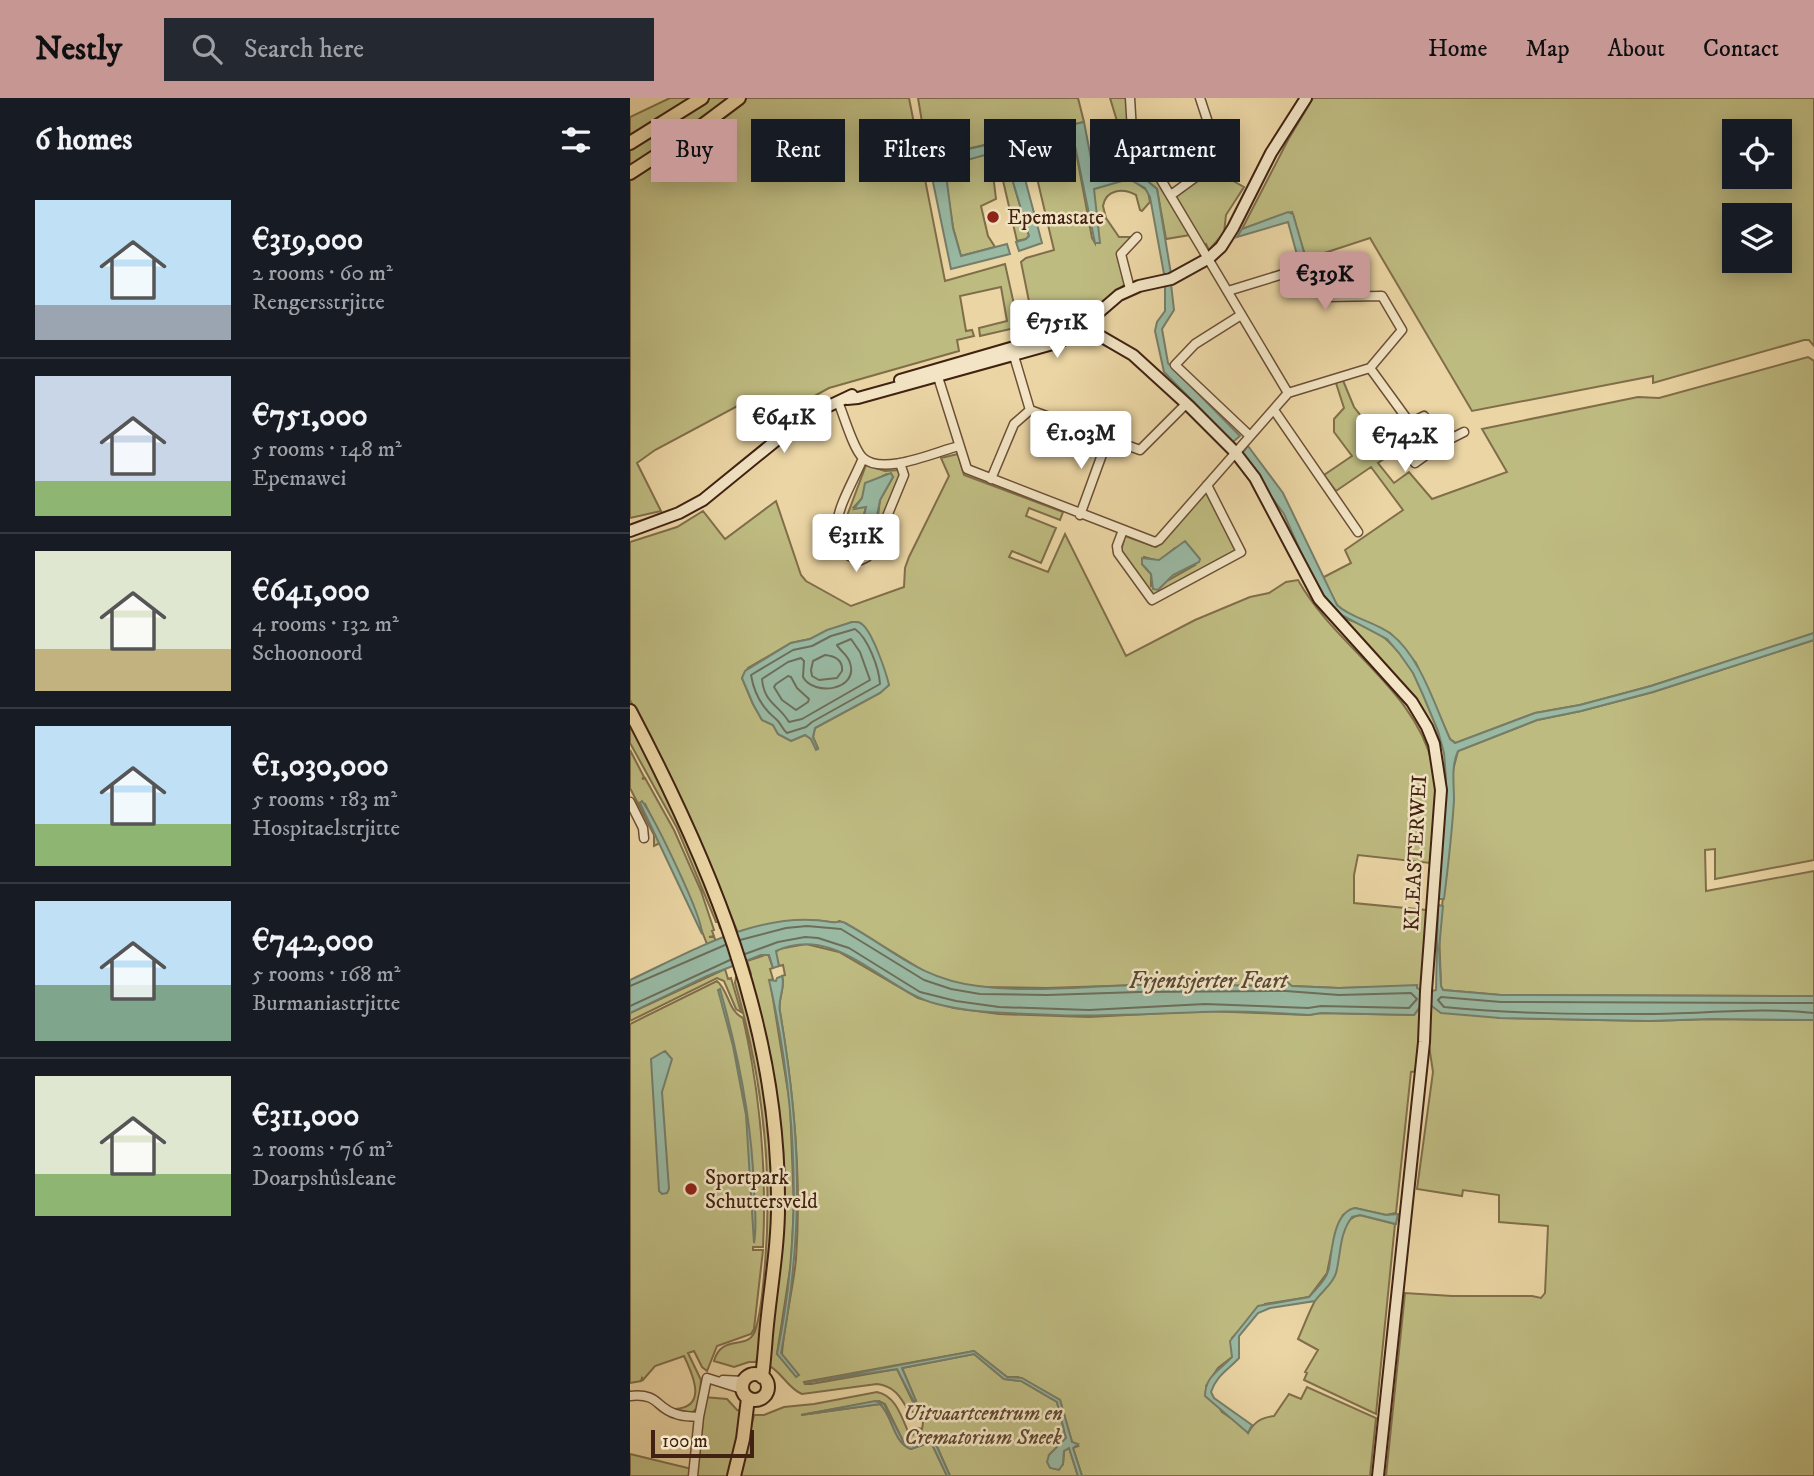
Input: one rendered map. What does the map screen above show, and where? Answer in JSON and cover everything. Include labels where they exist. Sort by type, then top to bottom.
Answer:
[{"type":"main road","points":[[630,143],[702,98]]},
{"type":"main road","points":[[630,173],[739,98]]},
{"type":"main road","points":[[630,711],[686,822],[729,926],[766,1061],[777,1159],[776,1263],[767,1345],[751,1387],[734,1476]]},
{"type":"street","points":[[1130,98],[1132,131],[1288,393]]},
{"type":"street","points":[[1171,195],[1219,160],[1200,98]]},
{"type":"street","points":[[630,531],[672,516],[703,500],[789,430],[813,414],[855,393],[1014,356],[1060,342],[1118,295],[1130,289],[1171,279],[1209,258],[1221,247],[1233,228],[1272,153],[1306,98]]},
{"type":"street","points":[[1130,289],[1121,254],[1137,237]]},
{"type":"street","points":[[937,373],[967,469],[1150,542],[1159,540],[1288,393],[1370,368],[1402,330],[1382,296],[1324,297],[1303,268],[1227,291]]},
{"type":"street","points":[[1241,316],[1195,344],[1175,365],[1250,436]]},
{"type":"street","name":"KLEASTERWEI","points":[[1083,326],[1133,355],[1235,452],[1255,478],[1319,599],[1412,702],[1434,744],[1441,790],[1423,1060],[1378,1476]]},
{"type":"street","points":[[937,373],[1059,334],[1065,337]]},
{"type":"street","points":[[1014,356],[1030,410]]},
{"type":"street","points":[[1370,368],[1410,423]]},
{"type":"street","points":[[843,400],[858,451],[863,458],[883,466],[959,446]]},
{"type":"street","points":[[1030,410],[1140,450],[1185,405]]},
{"type":"street","points":[[991,479],[1014,424],[1030,410]]},
{"type":"street","points":[[1274,410],[1358,532]]},
{"type":"street","points":[[1444,442],[1424,416],[1410,423],[1400,432],[1398,439],[1415,463],[1444,442],[1464,432]]},
{"type":"street","points":[[1080,515],[1108,438]]},
{"type":"street","points":[[863,458],[838,516],[834,535],[836,542],[848,554],[861,560],[874,548],[900,487],[904,475],[900,463]]},
{"type":"street","points":[[1152,600],[1241,552],[1207,485]]},
{"type":"street","points":[[1123,530],[1116,546],[1118,553],[1152,600],[1155,610]]},
{"type":"street","points":[[630,802],[643,828],[644,838]]},
{"type":"street","points":[[693,1476],[699,1417],[707,1378],[751,1387]]},
{"type":"street","points":[[630,1396],[652,1398],[676,1415],[699,1417]]},
{"type":"green space","points":[[670,98],[692,98],[659,119],[651,119],[651,124],[630,137],[630,117]]},
{"type":"green space","points":[[707,98],[736,98],[703,119],[674,119]]},
{"type":"green space","points":[[742,98],[909,98],[913,119],[859,119],[859,182],[926,182],[945,281],[1005,264],[1019,327],[980,336],[979,328],[1007,321],[1001,287],[960,296],[966,331],[972,330],[974,336],[957,340],[959,351],[829,388],[805,401],[767,431],[743,403],[655,450],[637,463],[661,511],[630,518],[630,176],[651,161],[651,182],[737,182],[737,119],[712,119]]},
{"type":"green space","points":[[918,98],[1078,98],[1084,122],[1076,124],[1076,119],[984,119],[984,145],[970,148],[970,119],[922,119]]},
{"type":"green space","points":[[1110,98],[1128,98],[1129,119],[1116,119]]},
{"type":"green space","points":[[1313,98],[1814,98],[1814,346],[1809,340],[1804,340],[1653,383],[1653,376],[1472,411],[1370,238],[1306,259],[1292,212],[1242,229]]},
{"type":"green space","points":[[651,134],[651,153],[630,166],[630,147]]},
{"type":"green space","points":[[1076,152],[1095,243],[1094,189],[1115,182],[1135,182],[1148,191],[1150,202],[1142,211],[1136,195],[1121,191],[1111,193],[1103,206],[1106,218],[1119,237],[1136,237],[1119,257],[1125,284],[1080,323],[1036,336],[1021,262],[1054,250],[1038,182],[1076,182]]},
{"type":"green space","points":[[984,154],[984,182],[994,182],[996,199],[981,206],[988,236],[995,247],[961,256],[953,228],[946,182],[970,182],[970,159]]},
{"type":"green space","points":[[1003,182],[1013,182],[1029,236],[1017,241]]},
{"type":"green space","points":[[1149,182],[1159,182],[1190,235],[1166,239],[1157,189]]},
{"type":"green space","points":[[1194,182],[1235,182],[1244,187],[1226,215],[1224,233],[1209,250],[1206,244],[1203,245],[1176,198],[1178,193]]},
{"type":"green space","points":[[1808,357],[1814,361],[1814,633],[1651,686],[1580,705],[1535,713],[1456,743],[1450,739],[1416,663],[1390,633],[1344,612],[1322,578],[1351,563],[1345,550],[1403,510],[1371,467],[1336,491],[1324,475],[1352,456],[1334,432],[1334,419],[1344,408],[1335,380],[1342,378],[1354,407],[1379,439],[1406,420],[1407,425],[1396,434],[1402,447],[1378,463],[1394,483],[1409,472],[1432,499],[1507,472],[1482,429],[1638,397],[1659,398]]},
{"type":"green space","points":[[1422,423],[1427,423],[1438,440],[1437,444],[1420,456],[1405,435]]},
{"type":"green space","points":[[958,454],[964,475],[1063,512],[1060,520],[1029,508],[1026,516],[1056,528],[1041,563],[1012,551],[1009,557],[1048,572],[1065,534],[1126,656],[1195,620],[1250,597],[1269,593],[1286,582],[1298,580],[1333,627],[1375,671],[1412,717],[1425,743],[1434,771],[1435,805],[1430,863],[1358,855],[1354,875],[1354,903],[1426,910],[1423,992],[1417,986],[1291,986],[1286,975],[1280,986],[981,987],[953,983],[927,973],[839,921],[786,922],[738,933],[699,838],[630,700],[630,542],[677,527],[703,511],[725,539],[776,501],[801,575],[806,581],[851,606],[904,587],[905,568],[909,557],[949,476],[941,458]],"holes":[[[857,622],[874,644],[889,685],[880,693],[815,728],[813,737],[818,748],[816,749],[811,739],[805,735],[791,741],[778,734],[773,725],[762,720],[753,704],[742,678],[748,668],[791,643]]]},
{"type":"green space","points":[[866,465],[885,471],[899,470],[901,472],[870,550],[861,556],[849,550],[842,541],[841,532]],"holes":[[[887,474],[893,477],[880,500],[878,516],[864,515],[866,506],[854,507],[875,481]]]},
{"type":"green space","points":[[1207,491],[1235,552],[1158,596],[1149,596],[1121,551],[1125,536],[1156,547]],"holes":[[[1175,548],[1195,565],[1165,582],[1151,586],[1151,574],[1142,564],[1144,557],[1159,561]]]},
{"type":"green space","points":[[1339,615],[1377,633],[1398,651],[1421,688],[1441,742],[1426,719]]},
{"type":"green space","points":[[1814,640],[1814,860],[1715,879],[1715,849],[1705,850],[1706,891],[1814,871],[1814,996],[1501,995],[1443,990],[1439,932],[1452,820],[1453,770],[1458,751],[1537,720],[1653,692]]},
{"type":"green space","points":[[630,719],[652,760],[724,927],[720,928],[716,922],[677,828],[630,743]]},
{"type":"green space","points":[[630,750],[644,777],[642,779],[645,778],[674,830],[701,891],[714,930],[714,936],[709,937],[714,937],[716,941],[707,944],[680,876],[645,804],[640,803],[660,843],[654,846],[654,835],[630,788]]},
{"type":"green space","name":"Uitvaartcentrum en Crematorium Sneek","points":[[806,944],[839,952],[918,998],[954,1008],[999,1014],[1089,1017],[1205,1011],[1414,1015],[1422,1004],[1419,1071],[1411,1072],[1396,1213],[1386,1215],[1355,1208],[1343,1215],[1327,1273],[1309,1297],[1265,1304],[1232,1338],[1232,1357],[1218,1368],[1206,1386],[1222,1412],[1244,1427],[1248,1433],[1259,1421],[1274,1416],[1289,1394],[1301,1399],[1307,1387],[1376,1418],[1370,1476],[1082,1476],[1073,1448],[1078,1446],[1072,1442],[1060,1400],[1018,1377],[1007,1377],[974,1351],[804,1382],[811,1384],[897,1369],[913,1402],[916,1401],[902,1368],[974,1354],[1004,1379],[1021,1381],[1057,1402],[1066,1438],[1049,1455],[1063,1464],[1064,1451],[1069,1448],[1078,1476],[950,1476],[934,1440],[913,1446],[905,1445],[885,1404],[879,1401],[801,1415],[880,1404],[905,1446],[911,1449],[931,1442],[947,1476],[739,1476],[754,1415],[764,1415],[784,1407],[877,1392],[884,1394],[894,1403],[910,1436],[919,1432],[917,1428],[922,1429],[923,1423],[919,1414],[908,1410],[899,1396],[888,1387],[877,1384],[802,1394],[766,1364],[782,1212],[749,976],[751,974],[747,961],[768,954],[773,968],[770,969],[773,979],[770,980],[790,1104],[794,1207],[791,1263],[777,1354],[782,1354],[796,1259],[798,1196],[793,1104],[779,1007],[782,976],[785,975],[783,965],[779,966],[775,953],[779,949]]},
{"type":"green space","points":[[725,969],[728,979],[731,978],[741,1012],[736,1009],[724,981],[717,978],[630,1021],[630,1013]]},
{"type":"green space","points":[[740,975],[767,1097],[774,1224],[756,1362],[734,1367],[714,1361],[723,1347],[748,1340],[756,1328],[762,1296],[767,1228],[763,1122],[752,1052],[735,983],[736,977]]},
{"type":"green space","name":"Sportpark Schuttersveld","points":[[717,981],[734,1011],[743,1018],[754,1074],[761,1131],[764,1218],[763,1247],[753,1247],[753,1250],[763,1250],[754,1329],[751,1334],[717,1346],[707,1371],[694,1351],[688,1353],[701,1380],[699,1406],[692,1413],[675,1409],[685,1407],[695,1397],[694,1381],[684,1356],[655,1366],[643,1380],[642,1378],[641,1381],[630,1383],[630,1024]]},
{"type":"green space","points":[[1429,1004],[1500,1018],[1814,1020],[1814,1476],[1386,1476],[1405,1293],[1541,1298],[1545,1293],[1548,1226],[1499,1222],[1499,1195],[1463,1190],[1462,1196],[1417,1189],[1433,1072],[1428,1039]]},
{"type":"green space","points":[[1360,1215],[1395,1224],[1376,1414],[1304,1380],[1307,1373],[1305,1372],[1318,1350],[1298,1339],[1316,1299],[1335,1276],[1343,1230],[1347,1223]]},
{"type":"green space","points":[[704,1397],[727,1399],[737,1410],[743,1412],[730,1476],[696,1476]]},
{"type":"green space","points":[[630,1454],[692,1469],[691,1476],[630,1476]]},
{"type":"water","points":[[1084,122],[1090,153],[1090,182],[1118,182],[1094,189],[1100,243],[1095,243],[1076,150],[1076,124]]},
{"type":"water","points":[[984,145],[984,155],[970,159],[970,149]]},
{"type":"water","points":[[933,182],[947,182],[953,228],[961,256],[1007,244],[1010,254],[951,269]]},
{"type":"water","points":[[1013,182],[1026,182],[1042,243],[1019,251],[1016,242],[1029,236]]},
{"type":"water","points":[[1134,182],[1149,182],[1157,189],[1171,274],[1164,274],[1150,197],[1145,188]]},
{"type":"water","points":[[1288,212],[1293,214],[1306,259],[1299,262],[1288,222],[1237,237],[1242,229]]},
{"type":"water","points":[[1171,284],[1174,310],[1162,329],[1168,363],[1240,436],[1233,442],[1164,372],[1155,331],[1157,322],[1165,311],[1165,285]]},
{"type":"water","points":[[1248,446],[1283,493],[1337,605],[1349,614],[1391,634],[1401,643],[1418,668],[1450,739],[1455,743],[1535,713],[1580,705],[1651,686],[1814,633],[1814,640],[1653,692],[1537,720],[1458,751],[1454,769],[1454,800],[1444,899],[1438,899],[1446,779],[1444,753],[1438,731],[1423,695],[1413,673],[1387,639],[1334,611],[1317,589],[1284,514],[1241,455]]},
{"type":"water","points":[[891,473],[893,477],[880,500],[876,521],[867,525],[863,520],[866,507],[854,509],[862,498],[865,483]]},
{"type":"water","points":[[1185,541],[1200,559],[1199,562],[1173,575],[1158,590],[1153,589],[1151,574],[1142,564],[1142,558],[1159,560]]},
{"type":"water","points":[[852,622],[862,624],[871,636],[889,685],[880,693],[815,728],[813,737],[818,749],[816,750],[811,739],[805,735],[791,741],[778,734],[773,725],[762,720],[753,704],[742,678],[745,671],[791,643],[810,639]]},
{"type":"water","points":[[642,801],[686,888],[702,934],[640,803]]},
{"type":"water","points":[[1438,905],[1443,906],[1439,949],[1443,990],[1501,995],[1814,996],[1814,1020],[1500,1018],[1441,1013],[1429,1004],[1422,1004],[1414,1015],[1309,1015],[1229,1011],[1090,1016],[966,1010],[917,997],[840,952],[819,946],[798,945],[776,951],[779,966],[773,968],[769,955],[761,955],[707,976],[630,1013],[630,980],[702,946],[753,927],[805,920],[843,922],[923,970],[939,977],[978,986],[1037,989],[1155,984],[1280,986],[1284,983],[1286,974],[1287,982],[1292,986],[1339,988],[1417,985],[1419,990],[1428,992],[1436,990]]},
{"type":"water","points":[[782,976],[779,1007],[792,1100],[797,1182],[793,1265],[781,1353],[799,1375],[796,1377],[777,1354],[791,1261],[793,1214],[791,1120],[786,1073],[769,980],[776,981]]},
{"type":"water","points":[[720,989],[739,1064],[747,1114],[753,1164],[754,1243],[746,1115],[733,1046],[718,990]]},
{"type":"water","points":[[665,1051],[672,1059],[662,1092],[669,1189],[662,1194],[659,1191],[651,1059]]},
{"type":"water","points":[[1355,1208],[1386,1215],[1398,1214],[1396,1224],[1360,1215],[1352,1217],[1345,1230],[1336,1273],[1330,1284],[1315,1301],[1270,1308],[1258,1313],[1239,1336],[1239,1358],[1213,1386],[1211,1392],[1214,1398],[1252,1425],[1248,1433],[1205,1396],[1208,1383],[1232,1357],[1230,1341],[1258,1306],[1309,1297],[1324,1280],[1338,1224],[1348,1211]]},
{"type":"water","points":[[974,1351],[1007,1377],[1022,1378],[1060,1400],[1072,1442],[1078,1444],[1073,1448],[1082,1476],[1078,1476],[1069,1448],[1064,1451],[1063,1464],[1059,1470],[1050,1468],[1047,1462],[1049,1455],[1066,1438],[1057,1402],[1021,1381],[1004,1379],[974,1354],[902,1368],[916,1401],[914,1402],[897,1369],[804,1383]]},
{"type":"water","points":[[875,1401],[884,1404],[905,1445],[913,1446],[934,1440],[950,1476],[947,1476],[931,1442],[911,1449],[905,1446],[900,1441],[880,1404],[801,1415]]},
{"type":"place","name":"Epemastate","points":[[993,217]]},
{"type":"place","name":"Sportpark Schuttersveld","points":[[691,1189]]},
{"type":"water label","name":"Frjentsjerter Feart","points":[[1208,980]]}]
